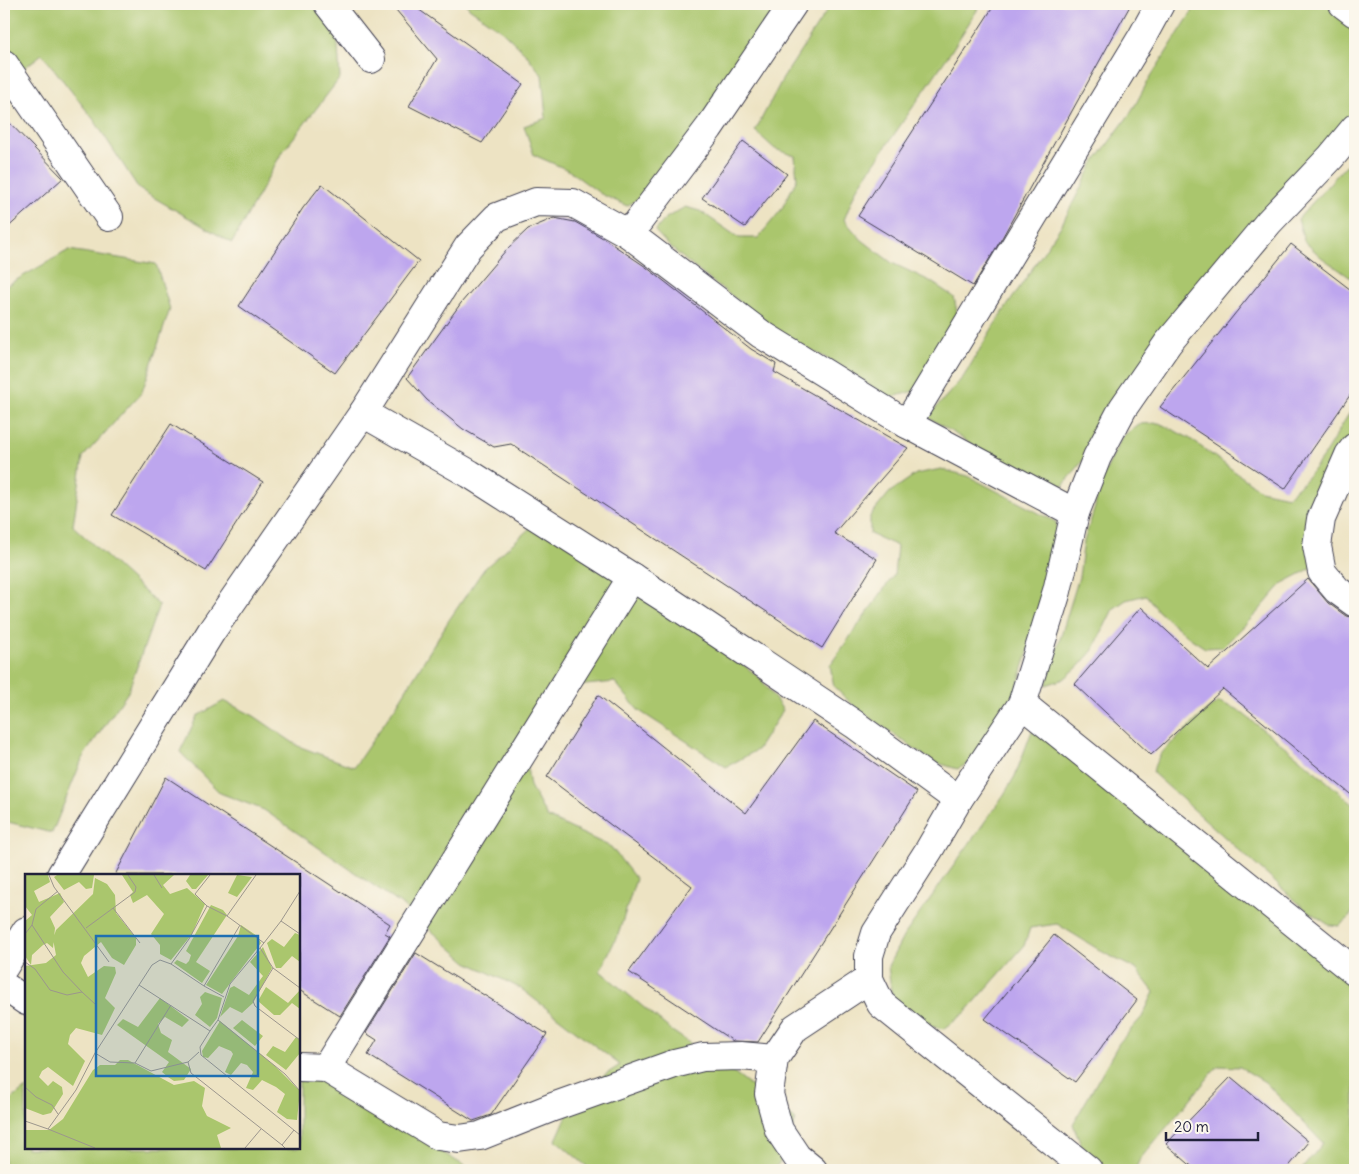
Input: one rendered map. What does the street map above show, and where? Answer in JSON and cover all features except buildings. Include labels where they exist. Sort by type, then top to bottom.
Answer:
[{"type":"street","points":[[328,4],[371,59]]},
{"type":"street","points":[[629,234],[709,128],[793,4]]},
{"type":"street","points":[[907,424],[1142,37],[1160,4]]},
{"type":"street","points":[[1343,4],[1355,13]]},
{"type":"street","points":[[4,64],[109,217]]},
{"type":"street","points":[[1088,1170],[881,1004],[869,979],[869,956],[876,933],[930,850],[958,800],[1022,704],[1057,591],[1075,513],[1097,458],[1123,408],[1168,343],[1269,222],[1331,157],[1355,128]]},
{"type":"street","points":[[62,874],[211,632],[362,413],[468,247],[497,217],[536,202],[573,204],[629,234],[761,334],[907,424],[1075,513]]},
{"type":"street","points":[[362,413],[470,474],[632,577],[854,724],[958,800]]},
{"type":"street","points":[[1355,447],[1349,455],[1321,519],[1317,546],[1322,572],[1337,590],[1355,603]]},
{"type":"street","points":[[326,1068],[632,577]]},
{"type":"street","points":[[1022,704],[1355,972]]},
{"type":"street","points":[[4,967],[25,933]]},
{"type":"street","points":[[813,1170],[797,1157],[779,1130],[769,1094],[774,1060],[795,1028],[869,979]]},
{"type":"street","points":[[4,986],[25,1000]]},
{"type":"street","points":[[300,1067],[326,1068],[438,1136],[459,1139],[480,1136],[553,1106],[674,1064],[703,1058],[741,1056],[774,1060]]},
{"type":"green space","points":[[4,4],[327,4],[336,16],[340,78],[281,154],[232,243],[139,189],[94,120],[42,54],[4,84]]},
{"type":"green space","points":[[467,4],[789,4],[654,188],[627,206],[601,194],[568,170],[534,155],[524,126],[546,118],[542,75],[526,54],[502,31],[469,8]]},
{"type":"green space","points":[[831,4],[981,4],[950,53],[856,190],[844,220],[862,240],[892,263],[930,281],[954,297],[958,317],[914,391],[889,398],[834,362],[790,339],[701,273],[670,247],[655,231],[666,218],[685,207],[700,211],[739,238],[758,238],[781,210],[797,179],[795,156],[775,149],[755,131],[782,80]]},
{"type":"green space","points":[[1197,4],[1355,4],[1355,116],[1059,491],[979,449],[928,417],[964,376],[993,327],[1061,226],[1093,164],[1132,111],[1148,81]]},
{"type":"green space","points":[[1355,155],[1355,281],[1321,257],[1304,241],[1298,219]]},
{"type":"green space","points":[[69,250],[156,264],[170,309],[142,392],[83,457],[73,526],[159,605],[128,692],[83,757],[52,833],[4,821],[4,287]]},
{"type":"green space","points":[[1355,405],[1355,483],[1325,525],[1321,563],[1283,583],[1256,614],[1223,647],[1205,648],[1190,638],[1158,611],[1146,595],[1126,600],[1113,609],[1093,650],[1079,666],[1064,679],[1046,685],[1079,577],[1084,541],[1095,507],[1099,485],[1122,437],[1139,424],[1159,423],[1189,438],[1260,490],[1288,496],[1305,480],[1316,466]]},
{"type":"green space","points":[[941,469],[968,476],[1056,522],[1059,550],[1017,688],[981,758],[957,769],[932,761],[855,707],[834,687],[830,665],[894,575],[897,546],[870,534],[870,516],[890,492],[916,474]]},
{"type":"green space","points":[[540,519],[713,641],[760,678],[783,710],[757,750],[726,767],[638,710],[615,682],[576,686],[523,742],[530,786],[547,817],[611,847],[636,879],[619,932],[600,971],[672,1031],[728,1069],[795,1119],[785,1157],[773,1170],[591,1170],[556,1140],[577,1093],[620,1065],[520,988],[467,962],[402,905],[264,810],[220,793],[180,752],[197,716],[224,701],[254,716],[298,746],[354,767],[398,703],[449,620],[484,569]]},
{"type":"green space","points":[[1219,702],[1237,709],[1302,760],[1355,806],[1355,908],[1348,919],[1339,926],[1329,925],[1305,909],[1153,773],[1154,767],[1164,750],[1205,712]]},
{"type":"green space","points":[[1039,712],[1355,966],[1355,1170],[1301,1170],[1323,1143],[1265,1082],[1240,1067],[1218,1066],[1140,1159],[1135,1170],[1110,1170],[1099,1162],[1082,1147],[1073,1124],[1119,1043],[1142,1017],[1154,992],[1136,969],[1106,954],[1057,924],[1030,928],[1024,946],[965,1013],[944,1029],[917,1024],[892,998],[888,966],[903,937],[1003,796],[1015,776]]},
{"type":"green space","points":[[300,1064],[471,1170],[4,1170],[4,1105],[25,1089],[25,1149],[300,1149]]}]
